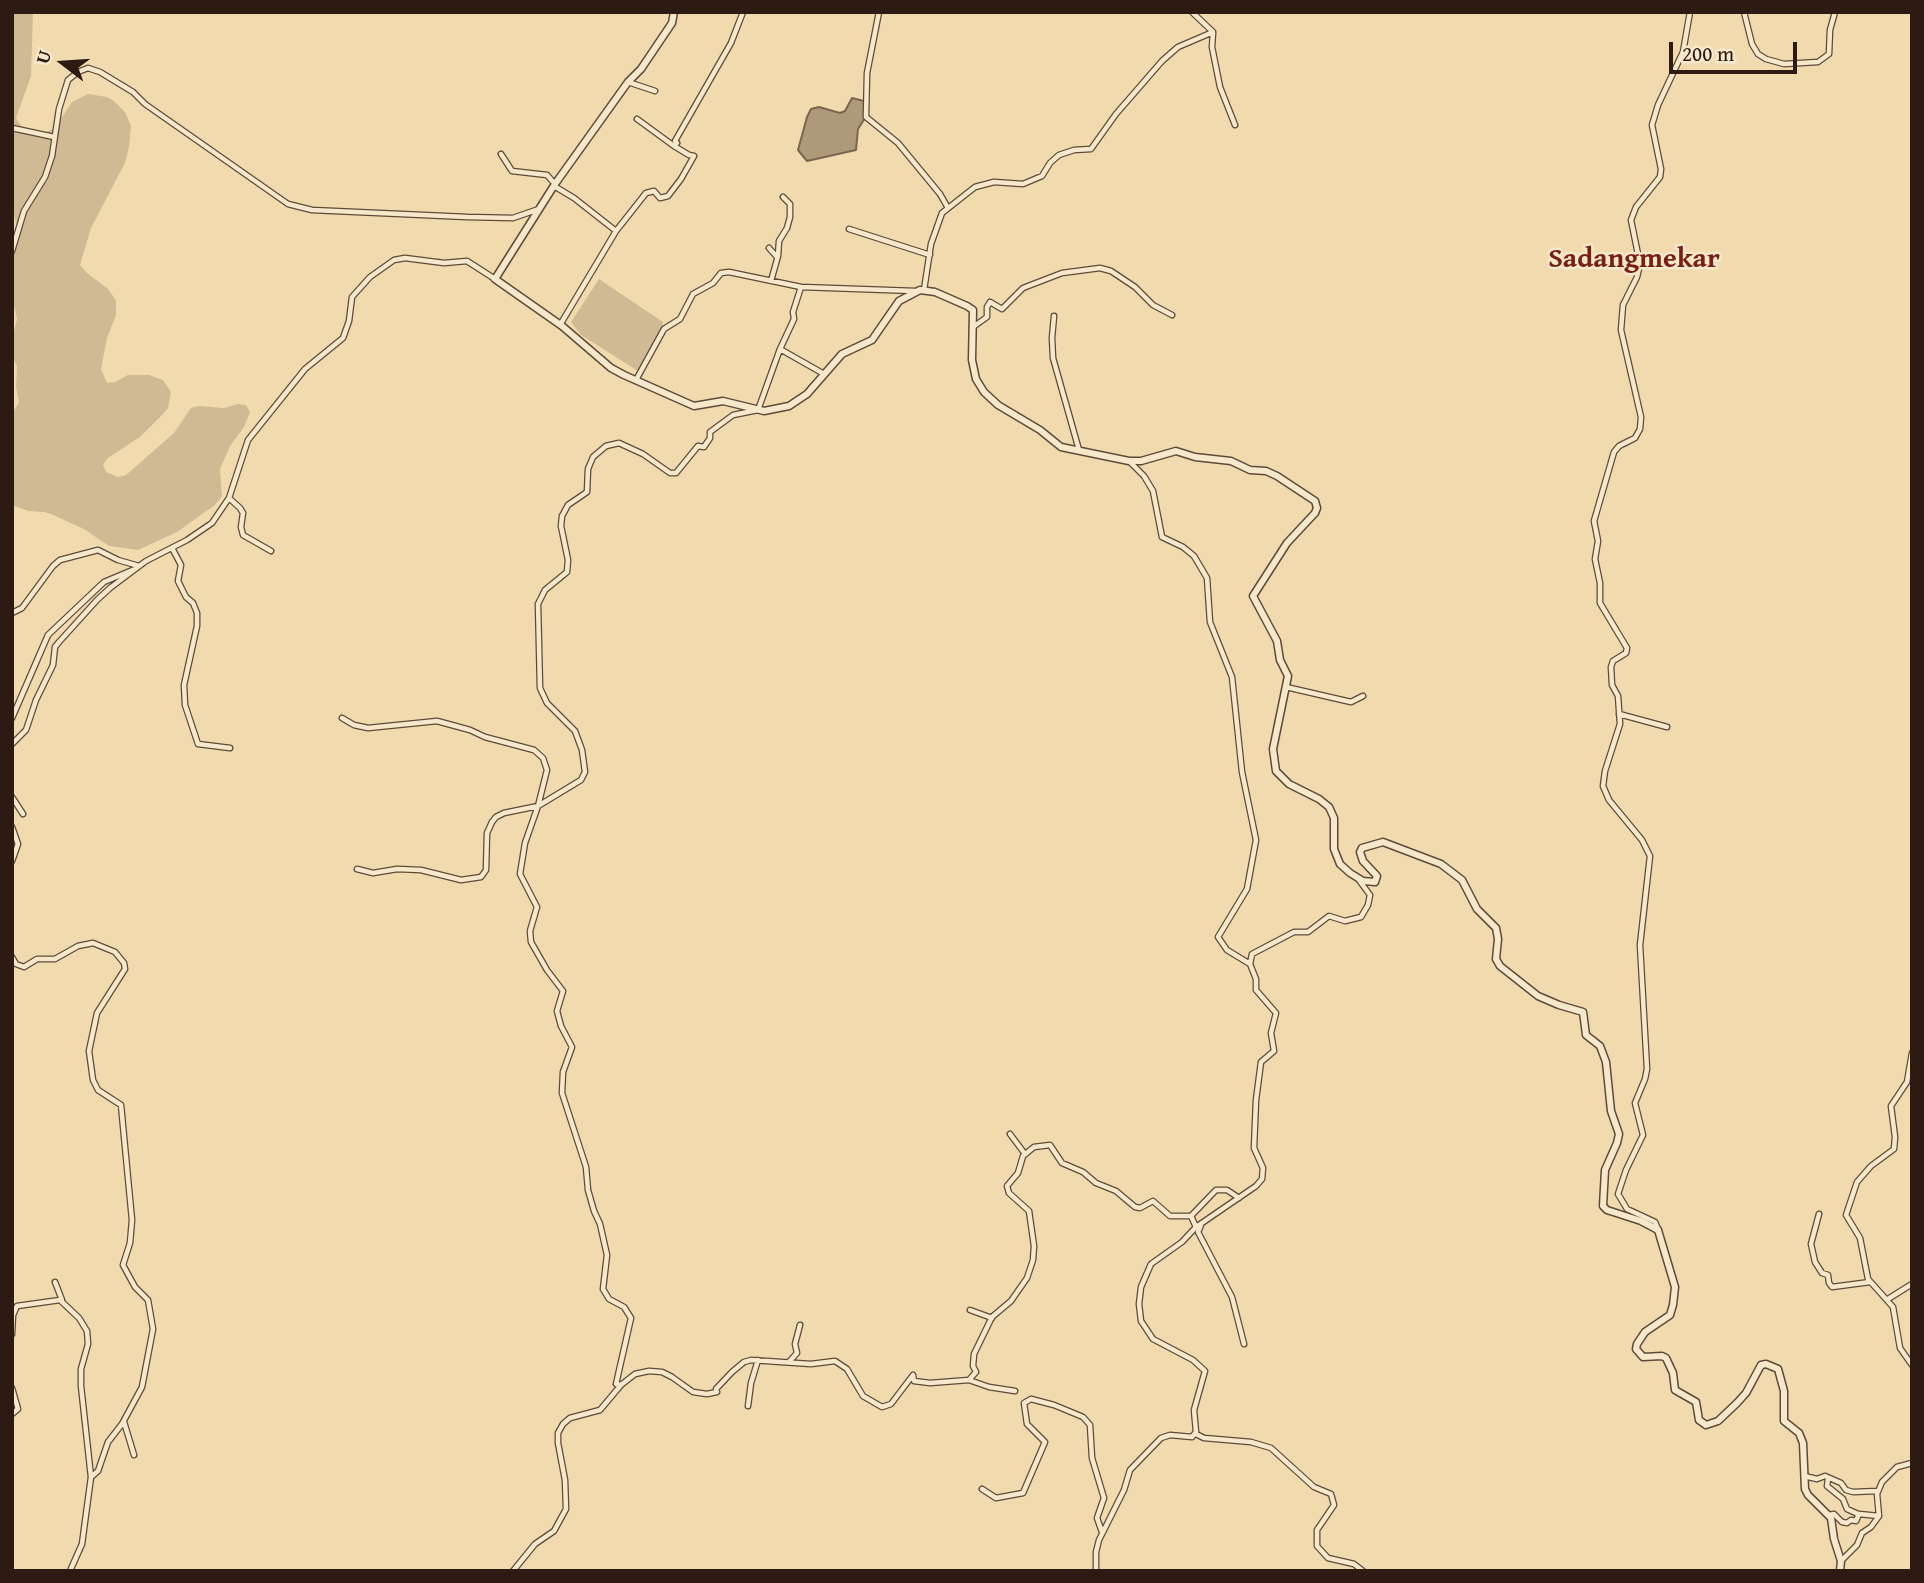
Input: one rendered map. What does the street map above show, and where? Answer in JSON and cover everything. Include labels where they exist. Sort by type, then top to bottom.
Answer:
[{"type":"street","points":[[673,23],[674,12]]},
{"type":"street","points":[[495,279],[554,185],[628,82],[641,69],[679,12]]},
{"type":"street","points":[[674,146],[731,43],[743,12]]},
{"type":"street","points":[[879,12],[866,80],[866,117],[898,144],[940,194],[948,208]]},
{"type":"street","points":[[1192,12],[1213,32]]},
{"type":"street","points":[[1690,12],[1685,48],[1653,122],[1652,131],[1661,169],[1660,177],[1636,207],[1631,220],[1640,264],[1637,277],[1623,305],[1621,330],[1641,417],[1640,429],[1635,438],[1619,446],[1614,452],[1594,519],[1598,541],[1595,559],[1600,583],[1600,603],[1627,647],[1626,653],[1613,661],[1611,667],[1612,685],[1618,696],[1620,724],[1603,786],[1609,800],[1642,840],[1650,856],[1640,945],[1647,1069],[1635,1103],[1643,1135],[1618,1194],[1627,1209],[1655,1222],[1675,1287],[1674,1305],[1666,1319],[1643,1333],[1636,1345],[1639,1355],[1645,1358],[1666,1358],[1673,1373],[1675,1390],[1696,1402],[1699,1420],[1706,1424],[1718,1421],[1737,1404],[1758,1369],[1766,1364],[1779,1370],[1783,1386],[1784,1421],[1799,1433],[1803,1443],[1804,1476],[1808,1495],[1829,1515],[1833,1524],[1834,1539],[1841,1561],[1840,1571]]},
{"type":"street","points":[[1744,12],[1752,44],[1758,54],[1784,64],[1818,62],[1829,54],[1830,30],[1835,12]]},
{"type":"street","points":[[924,290],[931,244],[938,222],[948,208],[975,187],[994,183],[1018,185],[1042,176],[1059,155],[1074,150],[1091,149],[1121,107],[1162,61],[1178,47],[1213,32]]},
{"type":"street","points":[[1213,32],[1212,47],[1220,87],[1235,125]]},
{"type":"street","points":[[12,251],[23,211],[45,177],[52,156],[68,80],[91,68],[134,92],[145,104],[288,204],[312,210],[495,218],[516,217],[540,208]]},
{"type":"street","points":[[628,82],[655,91]]},
{"type":"street","points":[[560,325],[616,231],[647,192],[654,191],[660,198],[668,196],[694,156],[674,146],[637,119]]},
{"type":"street","points":[[12,128],[54,137]]},
{"type":"street","points":[[502,154],[512,171],[547,175],[554,185],[616,231]]},
{"type":"street","points":[[771,281],[779,241],[790,218],[790,204],[783,197]]},
{"type":"street","points":[[849,229],[930,255]]},
{"type":"street","points":[[769,248],[777,258]]},
{"type":"street","points":[[12,718],[48,635],[104,582],[138,567],[209,526],[229,498],[248,440],[305,369],[343,338],[349,321],[352,297],[370,277],[394,260],[405,258],[446,263],[467,261],[560,325],[611,368],[694,406],[723,401],[758,410]]},
{"type":"street","points":[[973,328],[987,317],[990,302],[1002,309],[1023,288],[1062,272],[1101,268],[1111,271],[1135,287],[1153,305],[1172,315]]},
{"type":"street","points":[[635,380],[664,329],[680,319],[693,294],[713,284],[721,273],[728,272],[801,287],[924,290],[967,306],[974,315],[971,351],[974,374],[984,392],[998,405],[1040,430],[1061,447],[1129,461],[1142,461],[1175,451],[1195,457],[1231,461],[1250,470],[1266,471],[1315,501],[1315,513],[1287,542],[1253,596],[1278,644],[1280,660],[1288,676],[1273,750],[1275,768],[1283,779],[1329,807],[1334,818],[1332,842],[1337,857],[1341,865],[1359,880],[1370,895],[1361,917],[1345,921],[1329,916],[1308,932],[1294,932],[1252,954],[1250,964],[1256,979],[1255,988],[1276,1013],[1271,1033],[1274,1051],[1261,1062],[1256,1100],[1254,1148],[1264,1173],[1256,1186],[1196,1227],[1182,1242],[1151,1264],[1141,1287],[1141,1321],[1153,1339],[1193,1360],[1205,1371],[1194,1410],[1196,1434]]},
{"type":"street","points":[[758,410],[794,319],[801,287]]},
{"type":"street","points":[[357,869],[373,873],[397,869],[421,870],[457,880],[478,878],[486,870],[487,833],[494,819],[505,813],[538,806],[581,780],[585,774],[575,731],[547,703],[540,688],[538,606],[545,590],[567,572],[562,516],[568,505],[587,492],[588,469],[593,458],[606,446],[619,443],[643,454],[670,473],[676,473],[698,446],[704,447],[710,438],[710,432],[733,415],[789,406],[807,394],[842,355],[869,342],[895,305],[915,291]]},
{"type":"street","points":[[1055,316],[1053,358],[1080,452]]},
{"type":"street","points":[[780,349],[824,374]]},
{"type":"street","points":[[1129,461],[1144,475],[1153,491],[1162,537],[1182,546],[1194,556],[1207,578],[1210,622],[1231,673],[1242,772],[1256,840],[1245,895],[1218,937],[1227,950],[1250,964]]},
{"type":"street","points":[[229,498],[243,513],[243,535],[271,551]]},
{"type":"street","points":[[172,548],[181,565],[178,581],[197,613],[197,625],[184,685],[185,705],[198,744],[230,748]]},
{"type":"street","points":[[12,613],[22,608],[53,566],[60,561],[98,550],[138,567]]},
{"type":"street","points":[[12,744],[26,730],[36,700],[53,665],[55,647],[97,600],[138,567]]},
{"type":"street","points":[[1286,687],[1351,702],[1363,696]]},
{"type":"street","points":[[1619,714],[1667,727]]},
{"type":"street","points":[[342,718],[354,725],[368,728],[436,721],[534,750],[543,758],[547,770],[526,839],[520,874],[537,907],[530,931],[531,942],[563,991],[557,1011],[572,1047],[563,1072],[562,1093],[586,1167],[588,1191],[600,1224],[607,1255],[603,1289],[609,1299],[624,1307],[631,1318],[617,1384],[621,1385]]},
{"type":"street","points":[[12,797],[23,814]]},
{"type":"street","points":[[12,827],[18,847],[12,861]]},
{"type":"street","points":[[1359,880],[1368,883],[1377,880],[1377,876],[1363,861],[1360,852],[1362,848],[1383,842],[1441,864],[1462,880],[1477,909],[1496,928],[1496,959],[1500,966],[1538,996],[1583,1012],[1586,1035],[1600,1046],[1606,1062],[1611,1111],[1619,1134],[1605,1170],[1603,1206],[1606,1210],[1642,1221],[1658,1230]]},
{"type":"street","points":[[12,957],[16,964],[24,967],[37,959],[55,959],[78,946],[93,943],[115,952],[124,963],[123,974],[97,1013],[89,1051],[96,1086],[103,1094],[121,1105],[132,1220],[130,1243],[123,1265],[135,1287],[148,1300],[153,1329],[142,1387],[108,1442],[100,1467],[91,1477]]},
{"type":"street","points":[[1912,1054],[1907,1082],[1891,1106],[1894,1149],[1871,1166],[1857,1182],[1846,1211],[1847,1220],[1860,1238],[1865,1271],[1870,1282],[1888,1299],[1895,1313],[1900,1349],[1912,1365]]},
{"type":"street","points":[[1010,1134],[1025,1154]]},
{"type":"street","points":[[970,1380],[976,1372],[973,1366],[974,1354],[993,1318],[1011,1301],[1024,1282],[1034,1256],[1028,1210],[1009,1193],[1007,1186],[1018,1173],[1025,1154],[1037,1146],[1049,1145],[1061,1162],[1080,1170],[1096,1183],[1116,1191],[1135,1207],[1140,1208],[1153,1201],[1170,1216],[1191,1216],[1216,1190],[1227,1190],[1239,1198]]},
{"type":"street","points":[[1819,1214],[1811,1244],[1815,1262],[1822,1273],[1828,1275],[1832,1287],[1870,1282]]},
{"type":"street","points":[[1191,1216],[1196,1227]]},
{"type":"street","points":[[1209,1218],[1200,1226],[1198,1232],[1233,1297],[1244,1344]]},
{"type":"street","points":[[55,1282],[62,1301],[79,1318],[88,1335],[81,1386],[91,1477],[82,1544],[70,1571]]},
{"type":"street","points":[[1888,1299],[1912,1284]]},
{"type":"street","points":[[12,1334],[13,1315],[17,1306],[62,1301]]},
{"type":"street","points":[[970,1310],[993,1318]]},
{"type":"street","points":[[789,1363],[797,1354],[795,1344],[800,1325]]},
{"type":"street","points":[[748,1406],[758,1360]]},
{"type":"street","points":[[513,1571],[535,1544],[554,1531],[566,1509],[565,1480],[558,1443],[558,1433],[563,1423],[570,1418],[600,1410],[621,1385],[639,1373],[655,1371],[672,1377],[693,1392],[703,1395],[713,1393],[741,1364],[758,1360],[789,1363],[839,1362],[847,1369],[863,1396],[882,1408],[891,1404],[913,1375],[914,1381],[930,1383],[970,1380],[997,1389],[1015,1391]]},
{"type":"street","points":[[12,1388],[18,1409],[12,1414]]},
{"type":"street","points":[[982,1489],[996,1498],[1023,1493],[1045,1442],[1027,1424],[1025,1402],[1031,1399],[1054,1405],[1083,1417],[1090,1425],[1092,1458],[1104,1498],[1097,1520],[1103,1533]]},
{"type":"street","points":[[123,1421],[134,1455]]},
{"type":"street","points":[[1096,1571],[1096,1552],[1136,1461],[1163,1437],[1191,1437],[1196,1434]]},
{"type":"street","points":[[1196,1434],[1205,1438],[1251,1442],[1272,1448],[1314,1487],[1332,1494],[1334,1503],[1317,1530],[1317,1546],[1328,1558],[1354,1564],[1363,1571]]},
{"type":"street","points":[[1841,1561],[1857,1545],[1862,1532],[1871,1527],[1879,1516],[1877,1492],[1881,1482],[1891,1471],[1912,1462]]},
{"type":"street","points":[[1804,1476],[1817,1479],[1825,1476],[1838,1481],[1846,1490],[1877,1492]]},
{"type":"street","points":[[1828,1479],[1827,1486],[1843,1499],[1847,1509],[1859,1514],[1879,1516]]},
{"type":"street","points":[[1829,1515],[1834,1514],[1847,1523],[1856,1521],[1859,1514]]},
{"type":"shaded area","points":[[12,12],[33,12],[31,76],[16,118],[21,126],[44,133],[55,128],[72,102],[88,94],[114,101],[125,112],[131,126],[125,163],[91,228],[80,265],[107,288],[116,300],[116,315],[107,338],[101,369],[107,383],[128,375],[149,375],[163,380],[171,392],[168,408],[140,437],[108,458],[103,465],[106,472],[118,477],[126,475],[174,433],[191,408],[224,408],[238,404],[246,405],[250,412],[220,469],[222,496],[215,505],[177,532],[138,550],[109,546],[84,529],[51,514],[28,511],[12,505],[12,414],[19,402],[16,387],[17,366],[12,356],[12,339],[17,319],[12,296],[12,261],[19,237],[12,206]]},
{"type":"shaded area","points":[[852,98],[864,101],[865,118],[858,129],[856,150],[807,161],[798,150],[811,109],[819,107],[840,113],[845,111]]},
{"type":"shaded area","points":[[599,279],[663,322],[638,371],[581,335],[571,322]]},
{"type":"district","name":"Sadangmekar","points":[[1634,260]]}]
